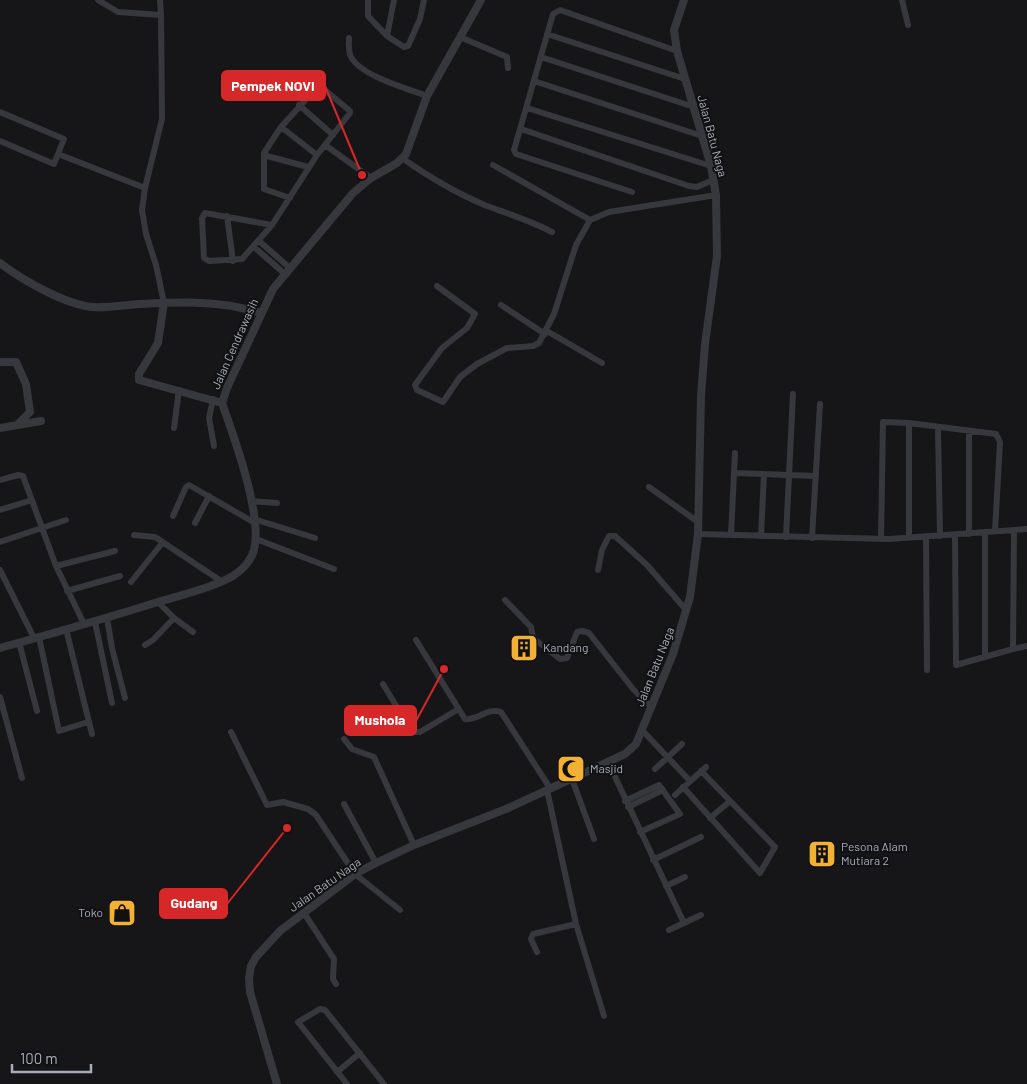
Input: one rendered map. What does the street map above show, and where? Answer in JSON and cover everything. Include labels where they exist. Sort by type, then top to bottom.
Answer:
[{"type":"street","points":[[98,0],[118,12],[161,15]]},
{"type":"street","points":[[160,0],[162,119],[145,188],[143,224],[156,265],[164,303],[158,343],[139,379],[222,403]]},
{"type":"street","points":[[368,0],[367,15],[387,36],[401,46],[408,46],[420,19],[424,0]]},
{"type":"street","points":[[387,36],[394,0]]},
{"type":"street","name":"Jalan Cendrawasih","points":[[0,648],[95,622],[221,582],[240,571],[249,561],[256,539],[251,502],[236,443],[222,403],[273,289],[353,193],[371,178],[386,171],[402,158],[410,145],[427,96],[481,0]]},
{"type":"street","name":"Jalan Batu Naga","points":[[277,1084],[250,992],[249,972],[256,957],[269,942],[304,912],[355,874],[414,845],[506,809],[631,750],[674,654],[687,611],[698,534],[702,387],[705,344],[717,256],[716,195],[711,166],[676,51],[674,30],[684,0]]},
{"type":"street","points":[[902,0],[908,25]]},
{"type":"street","points":[[632,192],[516,154],[514,147],[521,129],[554,14],[560,10],[676,51]]},
{"type":"street","points":[[548,34],[685,78]]},
{"type":"street","points":[[460,37],[508,58],[508,68]]},
{"type":"street","points":[[350,38],[350,56],[358,65],[384,80],[427,96]]},
{"type":"street","points":[[541,57],[694,107]]},
{"type":"street","points":[[534,81],[702,136]]},
{"type":"street","points":[[272,225],[209,212],[203,215],[204,258],[209,261],[242,260],[272,225],[290,198],[308,167],[350,114],[350,111],[318,85],[266,147],[264,155],[264,190],[290,198]]},
{"type":"street","points":[[300,105],[333,135]]},
{"type":"street","points":[[527,108],[711,166]]},
{"type":"street","points":[[0,112],[64,139],[54,164],[0,141]]},
{"type":"street","points":[[282,127],[317,155]]},
{"type":"street","points":[[521,129],[689,186],[697,186],[713,180]]},
{"type":"street","points":[[325,145],[371,178]]},
{"type":"street","points":[[58,154],[145,188]]},
{"type":"street","points":[[264,155],[308,167]]},
{"type":"street","points":[[402,158],[421,171],[474,200],[552,232]]},
{"type":"street","points":[[493,166],[590,220]]},
{"type":"street","points":[[437,286],[477,311],[467,328],[442,348],[416,383],[416,389],[443,402],[458,380],[468,370],[507,348],[537,345],[546,333],[576,245],[590,220],[609,212],[716,195]]},
{"type":"street","points":[[227,216],[233,261]]},
{"type":"street","points":[[257,244],[288,271]]},
{"type":"street","points":[[0,263],[39,286],[79,305],[94,307],[164,303],[224,303],[261,313]]},
{"type":"street","points":[[501,305],[546,333],[602,363]]},
{"type":"street","points":[[0,362],[16,362],[26,384],[30,412],[17,425]]},
{"type":"street","points":[[174,428],[179,390]]},
{"type":"street","points":[[786,537],[793,394]]},
{"type":"street","points":[[213,399],[209,418],[214,446]]},
{"type":"street","points":[[812,538],[820,404]]},
{"type":"street","points":[[0,428],[41,421]]},
{"type":"street","points":[[881,539],[883,422],[996,434],[1000,442],[995,531]]},
{"type":"street","points":[[909,424],[909,538]]},
{"type":"street","points":[[938,428],[940,536]]},
{"type":"street","points":[[968,534],[969,432]]},
{"type":"street","points":[[731,535],[734,453]]},
{"type":"street","points":[[734,473],[816,476]]},
{"type":"street","points":[[761,536],[764,474]]},
{"type":"street","points":[[0,480],[21,475],[56,566],[84,624]]},
{"type":"street","points":[[173,516],[187,486],[254,521],[315,538]]},
{"type":"street","points":[[649,487],[698,522]]},
{"type":"street","points":[[195,523],[209,496]]},
{"type":"street","points":[[0,510],[32,500]]},
{"type":"street","points":[[251,502],[277,503]]},
{"type":"street","points":[[0,542],[66,520]]},
{"type":"street","points":[[698,534],[881,539],[1027,529]]},
{"type":"street","points":[[1013,649],[1014,530]]},
{"type":"street","points":[[985,532],[985,657]]},
{"type":"street","points":[[134,535],[150,535],[163,542],[221,582]]},
{"type":"street","points":[[955,535],[956,665],[1027,646]]},
{"type":"street","points":[[598,570],[602,550],[609,536],[615,536],[647,565],[687,611]]},
{"type":"street","points":[[926,536],[927,670]]},
{"type":"street","points":[[256,539],[334,569]]},
{"type":"street","points":[[131,582],[163,542]]},
{"type":"street","points":[[56,566],[115,551]]},
{"type":"street","points":[[0,570],[36,638],[59,731],[88,722]]},
{"type":"street","points":[[67,591],[120,576]]},
{"type":"street","points":[[506,600],[531,627],[534,638],[560,660],[567,658],[577,632],[582,630],[589,633],[633,689],[651,707]]},
{"type":"street","points":[[158,602],[174,618],[193,632]]},
{"type":"street","points":[[108,618],[112,648],[126,698]]},
{"type":"street","points":[[145,645],[153,640],[174,618]]},
{"type":"street","points":[[95,622],[112,703]]},
{"type":"street","points":[[66,629],[92,734]]},
{"type":"street","points":[[416,640],[457,710],[465,720],[491,710],[501,712],[548,789],[576,924],[604,1016]]},
{"type":"street","points":[[19,642],[37,710]]},
{"type":"street","points":[[383,684],[412,732],[415,733],[457,710]]},
{"type":"street","points":[[0,697],[22,778]]},
{"type":"street","points":[[641,729],[690,782]]},
{"type":"street","points":[[231,732],[267,805],[283,802],[308,809],[316,815],[355,874],[400,910]]},
{"type":"street","points":[[344,739],[352,749],[374,757],[414,845]]},
{"type":"street","points":[[655,769],[682,744]]},
{"type":"street","points":[[608,762],[626,804],[684,923]]},
{"type":"street","points":[[675,795],[683,787],[704,769],[729,802],[775,847],[760,873],[683,787]]},
{"type":"street","points":[[572,779],[594,839]]},
{"type":"street","points":[[626,804],[658,785],[680,814],[640,832]]},
{"type":"street","points":[[710,818],[729,802]]},
{"type":"street","points":[[344,804],[376,863]]},
{"type":"street","points":[[653,860],[701,837]]},
{"type":"street","points":[[666,886],[685,877]]},
{"type":"street","points":[[304,912],[334,959],[333,979],[336,984]]},
{"type":"street","points":[[669,930],[701,915]]},
{"type":"street","points":[[537,952],[531,939],[533,934],[576,924]]},
{"type":"street","points":[[347,1084],[298,1022],[323,1008],[384,1084]]},
{"type":"street","points":[[337,1072],[360,1053]]},
{"type":"place","name":"Pempek NOVI","points":[[362,175]]},
{"type":"place","name":"Kandang","points":[[524,648]]},
{"type":"place","name":"Mushola","points":[[444,669]]},
{"type":"place","name":"Masjid","points":[[571,769]]},
{"type":"place","name":"Gudang","points":[[287,828]]},
{"type":"place","name":"Pesona Alam Mutiara 2","points":[[822,854]]},
{"type":"place","name":"Toko","points":[[122,913]]}]
